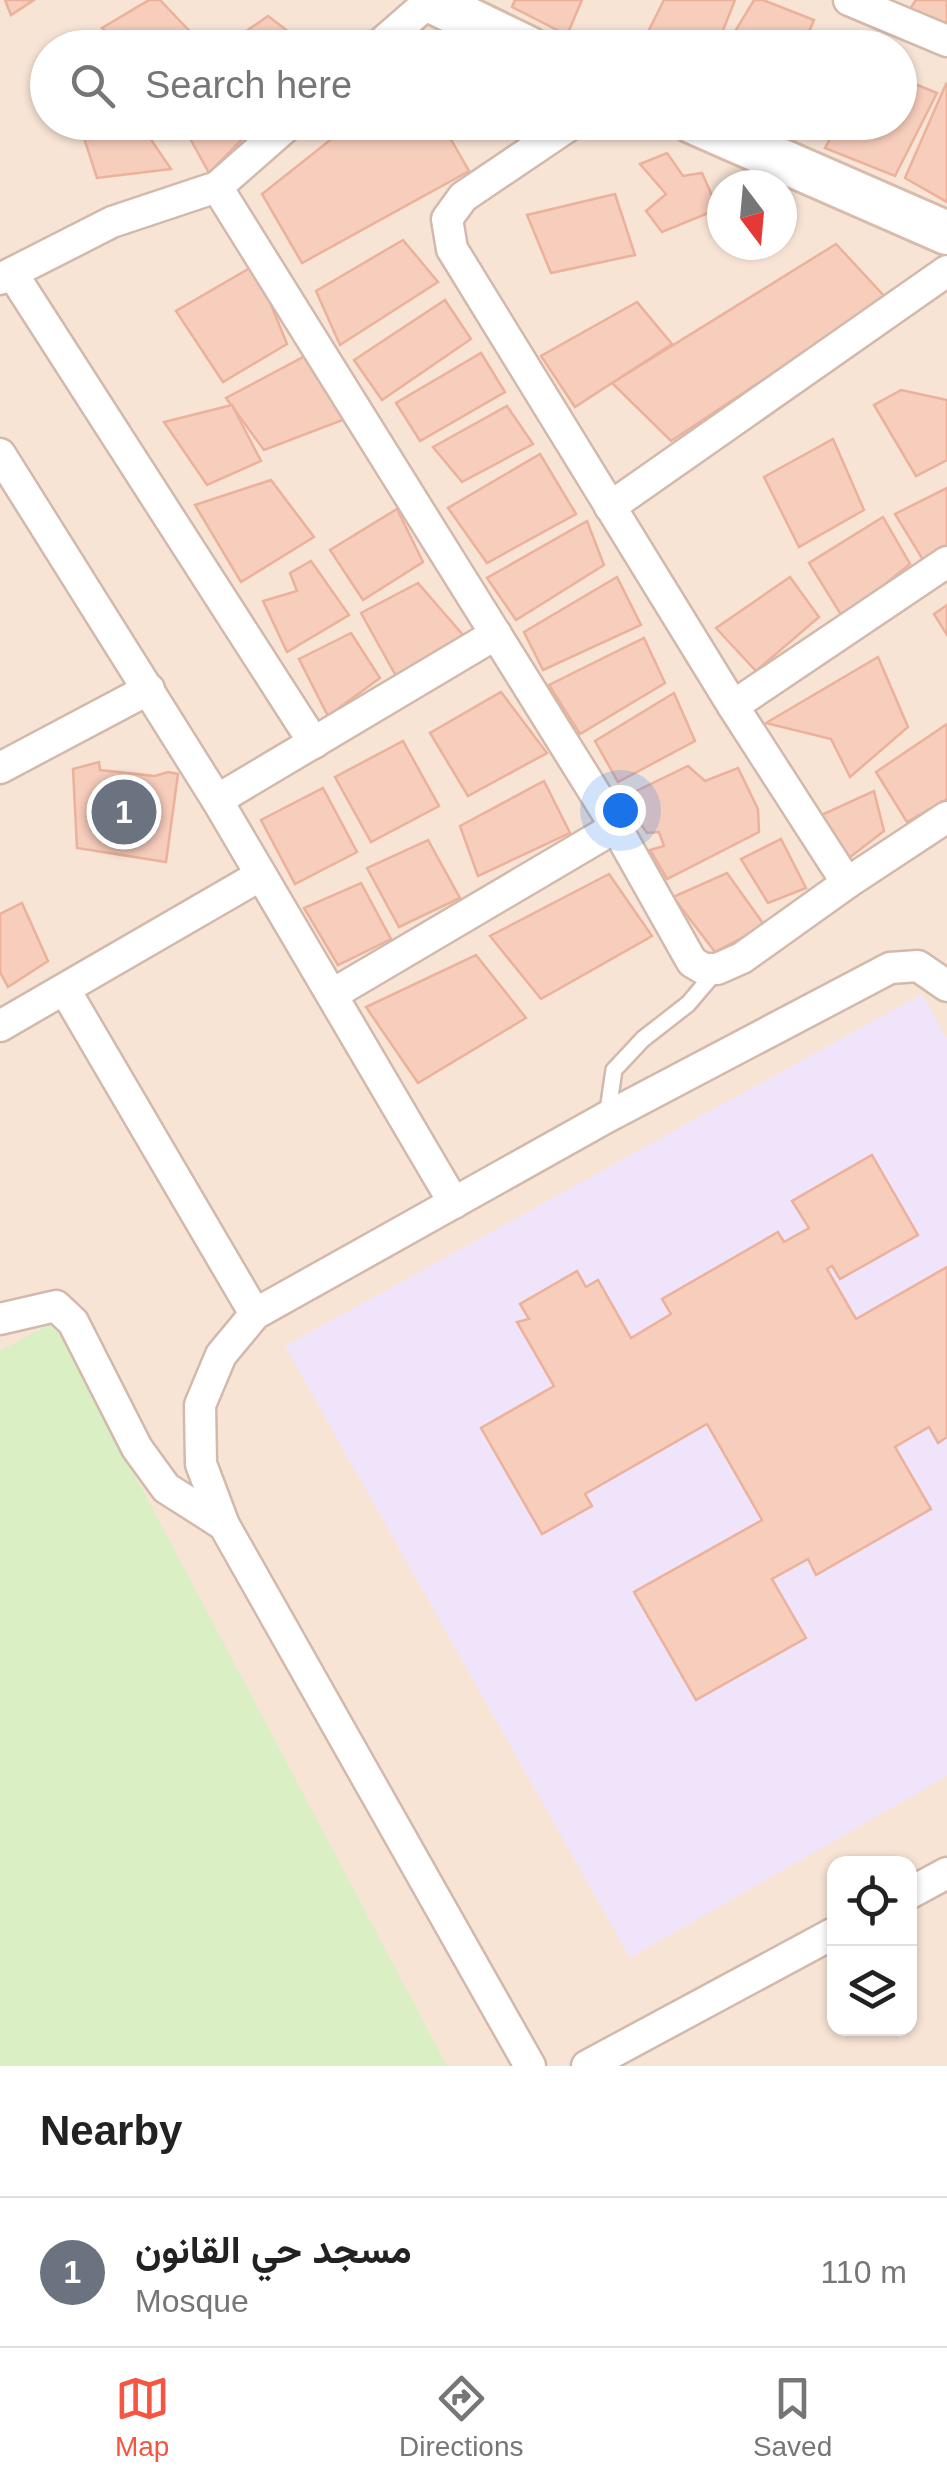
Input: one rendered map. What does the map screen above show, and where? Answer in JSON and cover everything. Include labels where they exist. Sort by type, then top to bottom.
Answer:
[{"type":"street","points":[[396,30],[429,0],[491,30]]},
{"type":"street","points":[[848,0],[947,41]]},
{"type":"street","points":[[271,140],[217,187],[112,222],[6,276],[314,742]]},
{"type":"street","points":[[547,140],[463,197],[447,219],[452,249],[732,706],[847,882]]},
{"type":"street","points":[[734,140],[947,233]]},
{"type":"street","points":[[217,187],[616,827],[692,962],[704,969],[717,970],[742,958],[947,816]]},
{"type":"street","points":[[610,507],[947,272]]},
{"type":"street","points":[[0,454],[217,800],[454,1203]]},
{"type":"street","points":[[732,706],[947,562]]},
{"type":"street","points":[[217,800],[496,634]]},
{"type":"street","points":[[0,768],[148,689]]},
{"type":"street","points":[[333,994],[616,827]]},
{"type":"street","points":[[0,1026],[262,875]]},
{"type":"street","points":[[530,2066],[224,1524],[201,1464],[200,1405],[220,1356],[255,1314],[607,1117],[890,968],[918,966],[947,986]]},
{"type":"street","points":[[65,990],[255,1314]]},
{"type":"street","points":[[0,1319],[56,1306],[73,1322],[137,1448],[166,1488],[224,1524]]},
{"type":"street","points":[[917,1889],[947,1873]]},
{"type":"street","points":[[587,2066],[827,1937]]},
{"type":"lane","points":[[607,1117],[614,1070],[643,1039],[688,1004],[717,970]]},
{"type":"shaded area","points":[[0,0],[947,0],[947,2066],[0,2066]]},
{"type":"shaded area","points":[[922,994],[947,1039],[947,1776],[630,1958],[285,1346]]},
{"type":"green space","points":[[54,1322],[447,2066],[0,2066],[0,1351]]},
{"type":"building","points":[[5,0],[34,0],[11,15]]},
{"type":"building","points":[[149,0],[160,0],[189,30],[104,30]]},
{"type":"building","points":[[515,0],[582,0],[569,30],[557,30],[512,7]]},
{"type":"building","points":[[664,0],[735,0],[723,30],[649,30]]},
{"type":"building","points":[[754,0],[814,20],[810,30],[736,30]]},
{"type":"building","points":[[916,0],[947,0],[947,27],[907,13]]},
{"type":"building","points":[[268,16],[286,30],[248,30]]},
{"type":"building","points":[[917,85],[937,93],[917,133]]},
{"type":"building","points":[[947,85],[947,202],[905,178]]},
{"type":"building","points":[[85,140],[151,140],[171,169],[97,178]]},
{"type":"building","points":[[191,140],[241,140],[209,173]]},
{"type":"building","points":[[330,140],[451,140],[469,171],[302,263],[262,194]]},
{"type":"building","points":[[829,140],[913,140],[895,176],[825,148]]},
{"type":"building","points":[[667,153],[683,176],[702,173],[707,184],[707,214],[662,232],[646,211],[666,194],[640,164]]},
{"type":"building","points":[[615,194],[635,255],[551,273],[527,215]]},
{"type":"building","points":[[403,240],[438,282],[340,345],[316,291]]},
{"type":"building","points":[[836,244],[886,298],[671,441],[612,383]]},
{"type":"building","points":[[255,265],[287,344],[223,382],[176,311]]},
{"type":"building","points":[[445,300],[471,339],[382,400],[354,360]]},
{"type":"building","points":[[637,302],[672,344],[575,407],[541,356]]},
{"type":"building","points":[[481,353],[505,392],[420,441],[396,403]]},
{"type":"building","points":[[307,355],[348,418],[264,450],[226,398]]},
{"type":"building","points":[[901,390],[947,400],[947,460],[916,476],[874,405]]},
{"type":"building","points":[[232,405],[261,461],[207,485],[164,422]]},
{"type":"building","points":[[507,406],[533,444],[462,482],[433,447]]},
{"type":"building","points":[[833,439],[864,510],[799,547],[764,477]]},
{"type":"building","points":[[540,454],[576,514],[487,563],[448,508]]},
{"type":"building","points":[[271,480],[314,537],[241,582],[195,505]]},
{"type":"building","points":[[947,488],[947,562],[931,573],[895,514]]},
{"type":"building","points":[[397,509],[423,562],[363,600],[330,550]]},
{"type":"building","points":[[883,517],[910,564],[843,618],[809,563]]},
{"type":"building","points":[[587,521],[604,565],[516,620],[487,578]]},
{"type":"building","points":[[311,561],[349,615],[287,652],[263,601],[297,591],[290,573]]},
{"type":"building","points":[[617,577],[641,625],[543,670],[524,632]]},
{"type":"building","points":[[790,577],[819,617],[756,671],[716,628]]},
{"type":"building","points":[[418,583],[463,635],[396,676],[361,613]]},
{"type":"building","points":[[947,605],[947,635],[934,614]]},
{"type":"building","points":[[351,633],[380,678],[328,716],[299,659]]},
{"type":"building","points":[[644,638],[665,683],[580,734],[549,685]]},
{"type":"building","points":[[878,657],[908,727],[850,777],[831,739],[766,723]]},
{"type":"building","points":[[501,692],[547,753],[468,796],[430,733]]},
{"type":"building","points":[[674,693],[695,741],[618,782],[595,741]]},
{"type":"building","points":[[947,724],[947,799],[907,822],[876,772]]},
{"type":"building","points":[[403,741],[439,806],[371,842],[335,777]]},
{"type":"building","points":[[99,762],[100,770],[155,776],[178,774],[166,862],[77,848],[73,769]]},
{"type":"building","points":[[688,766],[705,781],[738,768],[758,809],[759,832],[667,879],[650,850],[664,846],[659,832],[647,833],[622,798]]},
{"type":"building","points":[[544,781],[570,833],[478,876],[460,826]]},
{"type":"building","points":[[323,788],[357,852],[295,884],[261,820]]},
{"type":"building","points":[[874,791],[884,831],[845,861],[819,816]]},
{"type":"building","points":[[781,839],[806,888],[768,903],[741,859]]},
{"type":"building","points":[[428,840],[460,898],[399,927],[367,868]]},
{"type":"building","points":[[727,873],[765,926],[715,952],[673,897]]},
{"type":"building","points":[[609,874],[652,936],[541,999],[490,936]]},
{"type":"building","points":[[361,883],[391,939],[338,965],[304,908]]},
{"type":"building","points":[[22,903],[48,961],[8,987],[0,972],[0,914]]},
{"type":"building","points":[[476,955],[526,1018],[418,1083],[366,1007]]},
{"type":"building","points":[[872,1155],[918,1235],[840,1279],[832,1266],[827,1269],[856,1319],[947,1267],[947,1437],[938,1443],[929,1427],[895,1447],[931,1509],[816,1575],[808,1559],[772,1579],[806,1638],[696,1700],[634,1592],[762,1520],[707,1424],[585,1494],[592,1506],[542,1534],[481,1428],[554,1386],[517,1322],[529,1319],[520,1304],[577,1271],[586,1287],[598,1280],[631,1338],[671,1314],[662,1299],[778,1232],[784,1242],[809,1228],[792,1201]]},
{"type":"place","name":"مسجد حي القانون","points":[[124,812]]}]
